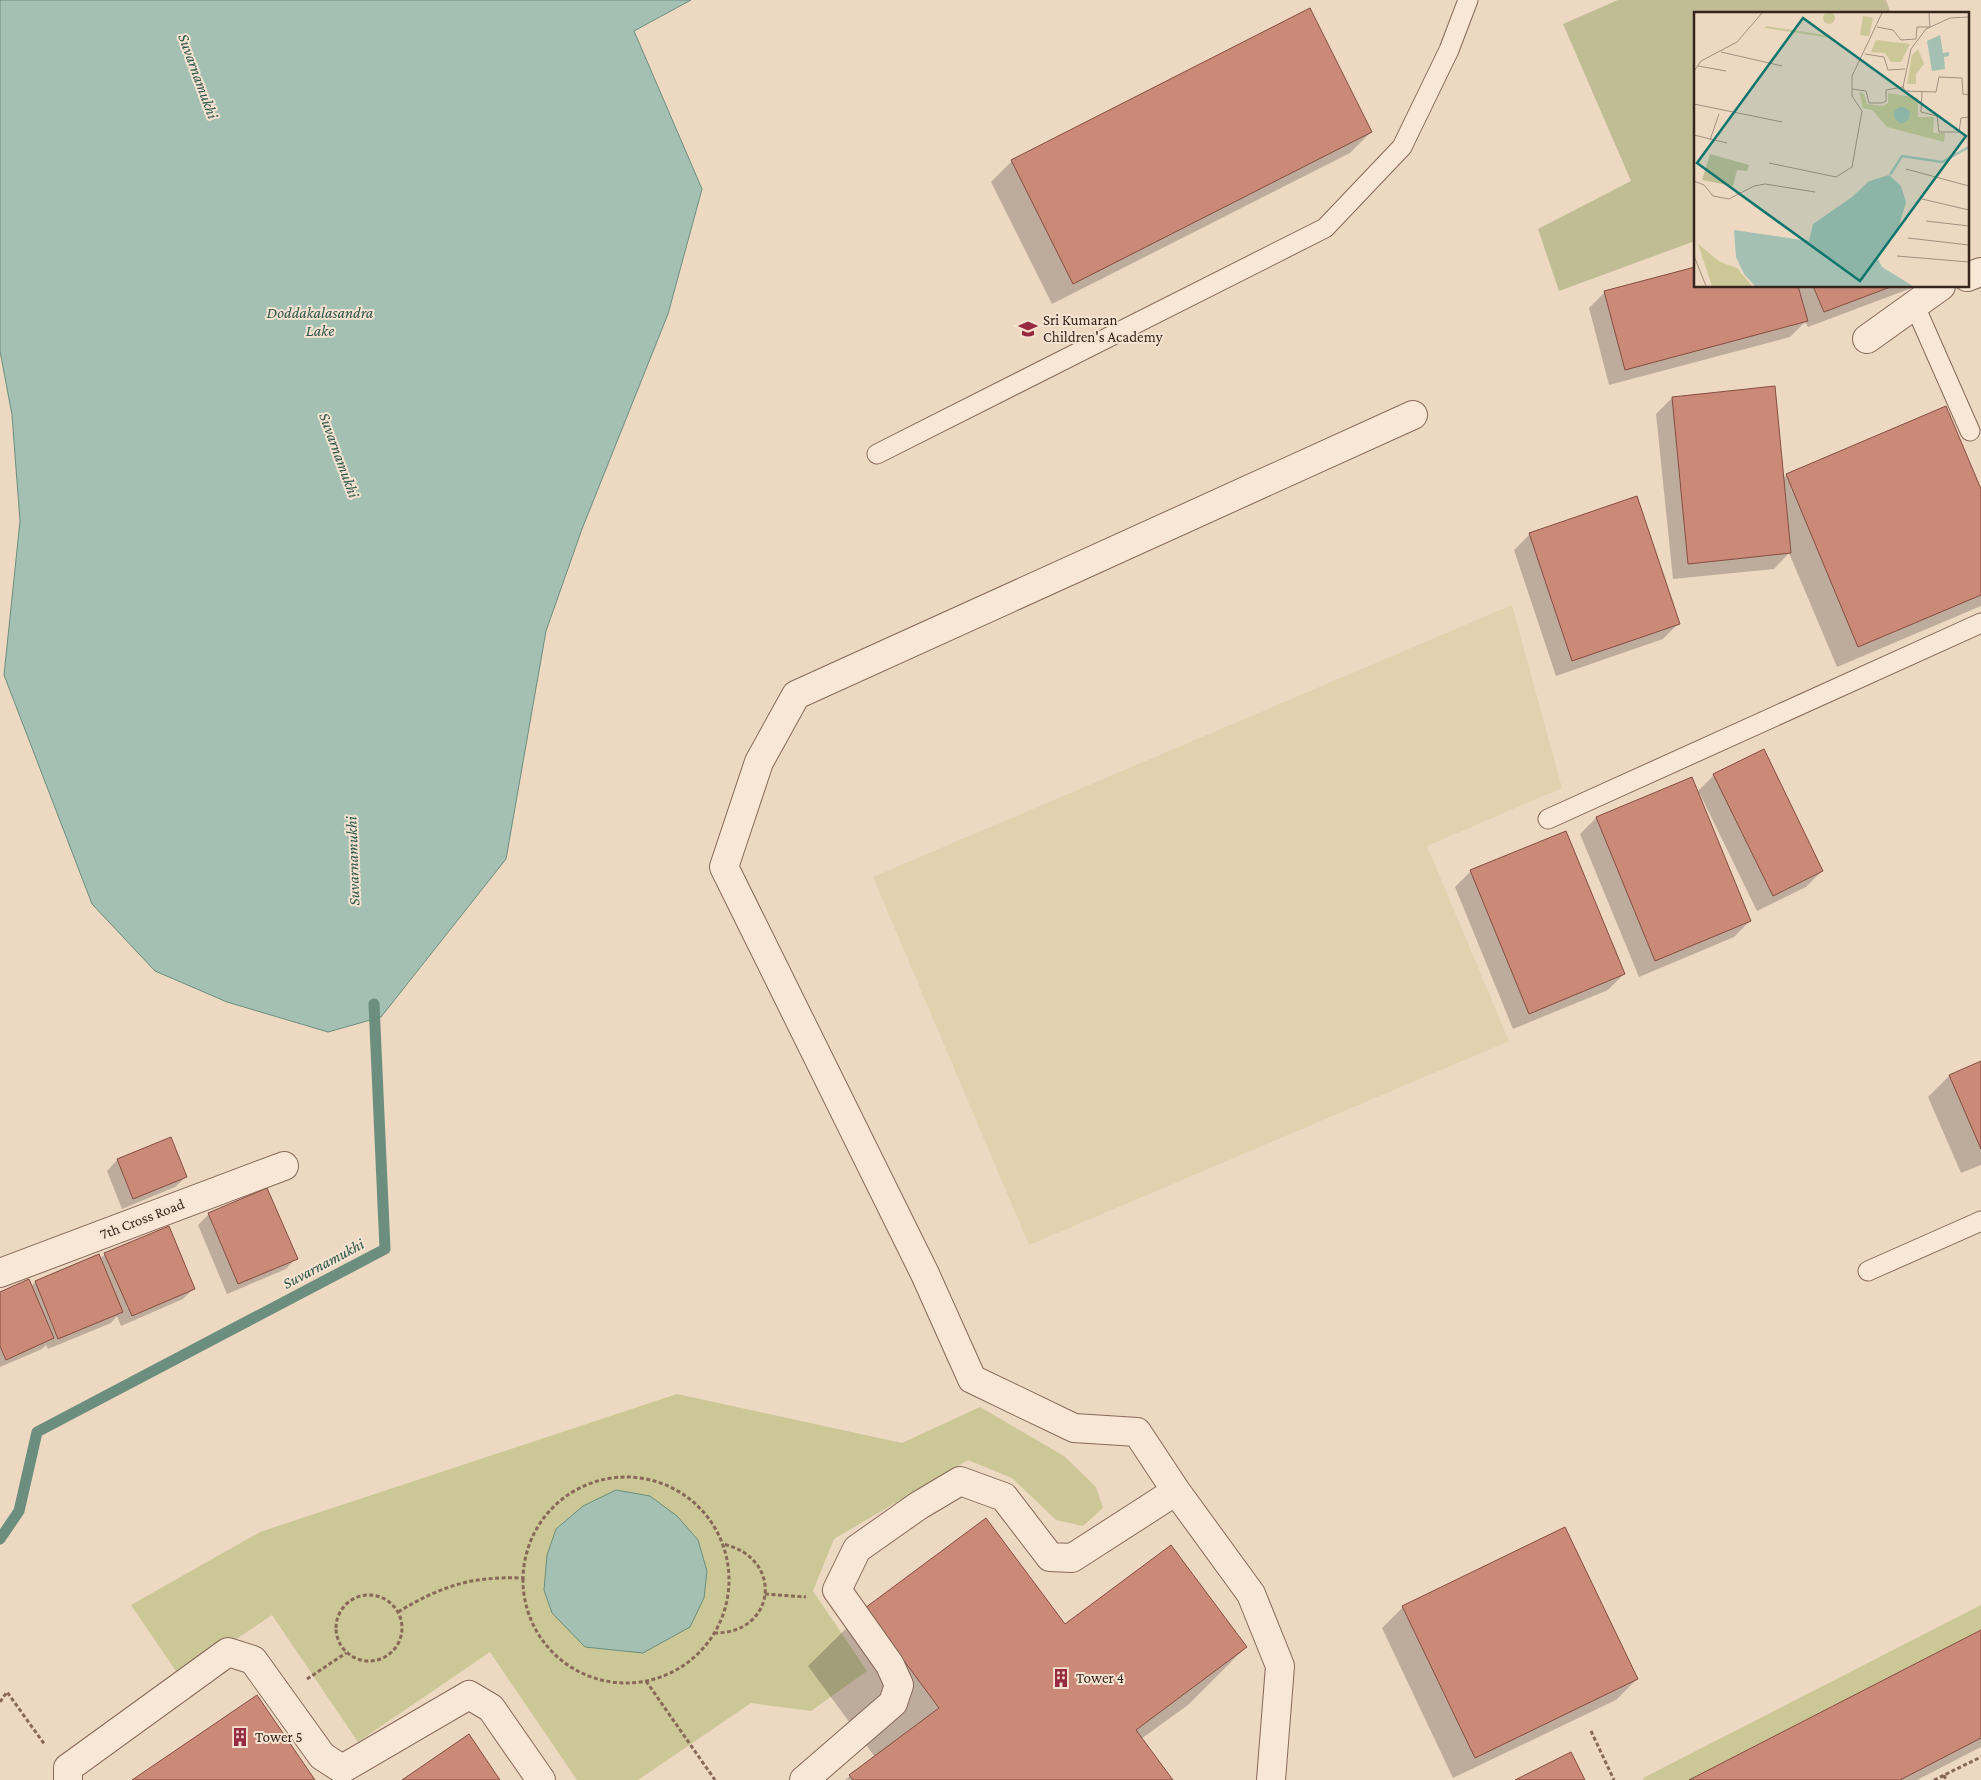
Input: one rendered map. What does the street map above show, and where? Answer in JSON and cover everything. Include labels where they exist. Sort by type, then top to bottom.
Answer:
[{"type":"street","points":[[1968,277],[1981,272]]},
{"type":"street","points":[[1866,339],[1938,288]]},
{"type":"street","points":[[1271,1780],[1280,1666],[1250,1594],[1176,1491],[1137,1432],[1074,1428],[972,1378],[925,1274],[724,867],[758,762],[796,695],[1412,415]]},
{"type":"street","name":"7th Cross Road","points":[[0,1273],[284,1166]]},
{"type":"street","points":[[804,1780],[893,1703],[899,1685],[890,1665],[837,1590],[857,1549],[918,1506],[960,1481],[1004,1497],[1050,1557],[1072,1558],[1176,1491]]},
{"type":"street","points":[[68,1780],[68,1768],[228,1652],[253,1660],[322,1756],[342,1769],[469,1695],[492,1708],[541,1780]]},
{"type":"lane","points":[[877,454],[1325,228],[1402,147],[1449,50],[1468,0]]},
{"type":"lane","points":[[1914,304],[1970,431]]},
{"type":"lane","points":[[1548,819],[1981,623]]},
{"type":"lane","points":[[1868,1271],[1981,1222]]},
{"type":"path","points":[[636,1477],[660,1482],[680,1492],[698,1506],[713,1524],[723,1544],[729,1567],[729,1590],[724,1612],[714,1633],[700,1652],[682,1666],[662,1677],[646,1681],[618,1683],[596,1679],[575,1670],[557,1658],[542,1642],[531,1622],[524,1601],[522,1578],[525,1554],[534,1532],[548,1512],[566,1496],[587,1484],[611,1478],[636,1477]]},
{"type":"path","points":[[714,1633],[728,1634],[753,1620],[761,1608],[765,1594],[764,1580],[759,1566],[750,1555],[737,1548],[723,1544]]},
{"type":"path","points":[[398,1612],[448,1586],[497,1577],[522,1578]]},
{"type":"path","points":[[368,1594],[382,1596],[393,1604],[398,1612],[403,1628],[400,1642],[381,1659],[369,1661],[357,1659],[346,1652],[339,1642],[336,1630],[337,1617],[344,1605],[355,1597],[368,1594]]},
{"type":"path","points":[[279,1697],[346,1652]]},
{"type":"path","points":[[646,1681],[715,1780]]},
{"type":"path","points":[[0,1702],[7,1692],[46,1746]]},
{"type":"path","points":[[1591,1731],[1614,1780]]},
{"type":"path","points":[[1934,1780],[1981,1757]]},
{"type":"path","points":[[1944,1775],[1946,1780]]},
{"type":"shaded area","points":[[1618,0],[1886,0],[1890,12],[1694,12],[1694,241],[1559,291],[1538,229],[1631,181],[1563,24]]},
{"type":"shaded area","points":[[1512,605],[1562,788],[1427,846],[1509,1041],[1029,1245],[873,877]]},
{"type":"shaded area","points":[[677,1394],[902,1443],[980,1407],[1064,1456],[1096,1487],[1103,1508],[1083,1526],[1056,1520],[1012,1478],[968,1460],[834,1539],[813,1591],[867,1671],[811,1711],[751,1703],[638,1780],[577,1780],[490,1652],[358,1742],[272,1615],[180,1677],[131,1605],[260,1532]]},
{"type":"shaded area","points":[[1981,1605],[1981,1630],[1689,1780],[1644,1780],[1643,1778]]},
{"type":"water","name":"Doddakalasandra Lake","points":[[0,0],[691,0],[634,31],[702,189],[668,314],[582,529],[546,631],[506,859],[381,1017],[328,1032],[227,1002],[155,971],[92,904],[4,675],[20,521],[12,415],[0,351]]},
{"type":"water","points":[[616,1490],[650,1496],[677,1516],[698,1540],[707,1571],[704,1598],[690,1627],[643,1653],[585,1647],[552,1613],[544,1590],[547,1555],[556,1529],[583,1506]]},
{"type":"building","points":[[1310,8],[1372,132],[1073,284],[1011,160]]},
{"type":"building","points":[[1694,267],[1694,288],[1799,288],[1808,321],[1625,370],[1604,291]]},
{"type":"building","points":[[1814,288],[1888,288],[1824,312]]},
{"type":"building","points":[[1775,386],[1791,553],[1688,564],[1672,397]]},
{"type":"building","points":[[1946,406],[1981,489],[1981,595],[1858,647],[1786,474]]},
{"type":"building","points":[[1637,496],[1680,624],[1572,661],[1529,533]]},
{"type":"building","points":[[1764,749],[1823,871],[1773,896],[1713,774]]},
{"type":"building","points":[[1692,777],[1751,921],[1655,961],[1596,817]]},
{"type":"building","points":[[1566,831],[1625,974],[1529,1014],[1470,870]]},
{"type":"building","points":[[1981,1061],[1981,1149],[1949,1075]]},
{"type":"building","points":[[171,1137],[187,1177],[133,1199],[117,1159]]},
{"type":"building","points":[[267,1188],[298,1259],[238,1284],[208,1213]]},
{"type":"building","points":[[169,1226],[195,1289],[132,1316],[104,1253]]},
{"type":"building","points":[[99,1254],[123,1312],[58,1339],[35,1281]]},
{"type":"building","points":[[29,1279],[54,1338],[6,1360],[0,1346],[0,1292]]},
{"type":"building","name":"Tower 4","points":[[986,1518],[1065,1624],[1171,1545],[1247,1647],[1136,1730],[1173,1780],[853,1780],[849,1775],[939,1708],[865,1608]]},
{"type":"building","points":[[1565,1527],[1638,1679],[1475,1758],[1402,1606]]},
{"type":"building","points":[[1981,1630],[1981,1738],[1900,1780],[1689,1780]]},
{"type":"building","name":"Tower 5","points":[[257,1695],[315,1780],[132,1780]]},
{"type":"building","points":[[469,1734],[500,1780],[402,1780]]},
{"type":"building","points":[[1571,1752],[1585,1780],[1515,1780]]},
{"type":"waterway","name":"Suvarnamukhi","points":[[0,1539],[19,1511],[37,1432],[385,1249],[374,1004]]},
{"type":"place","name":"Sri Kumaran Children's Academy","points":[[1028,329]]},
{"type":"place","name":"Tower 4","points":[[1061,1678]]},
{"type":"place","name":"Tower 5","points":[[240,1737]]}]
